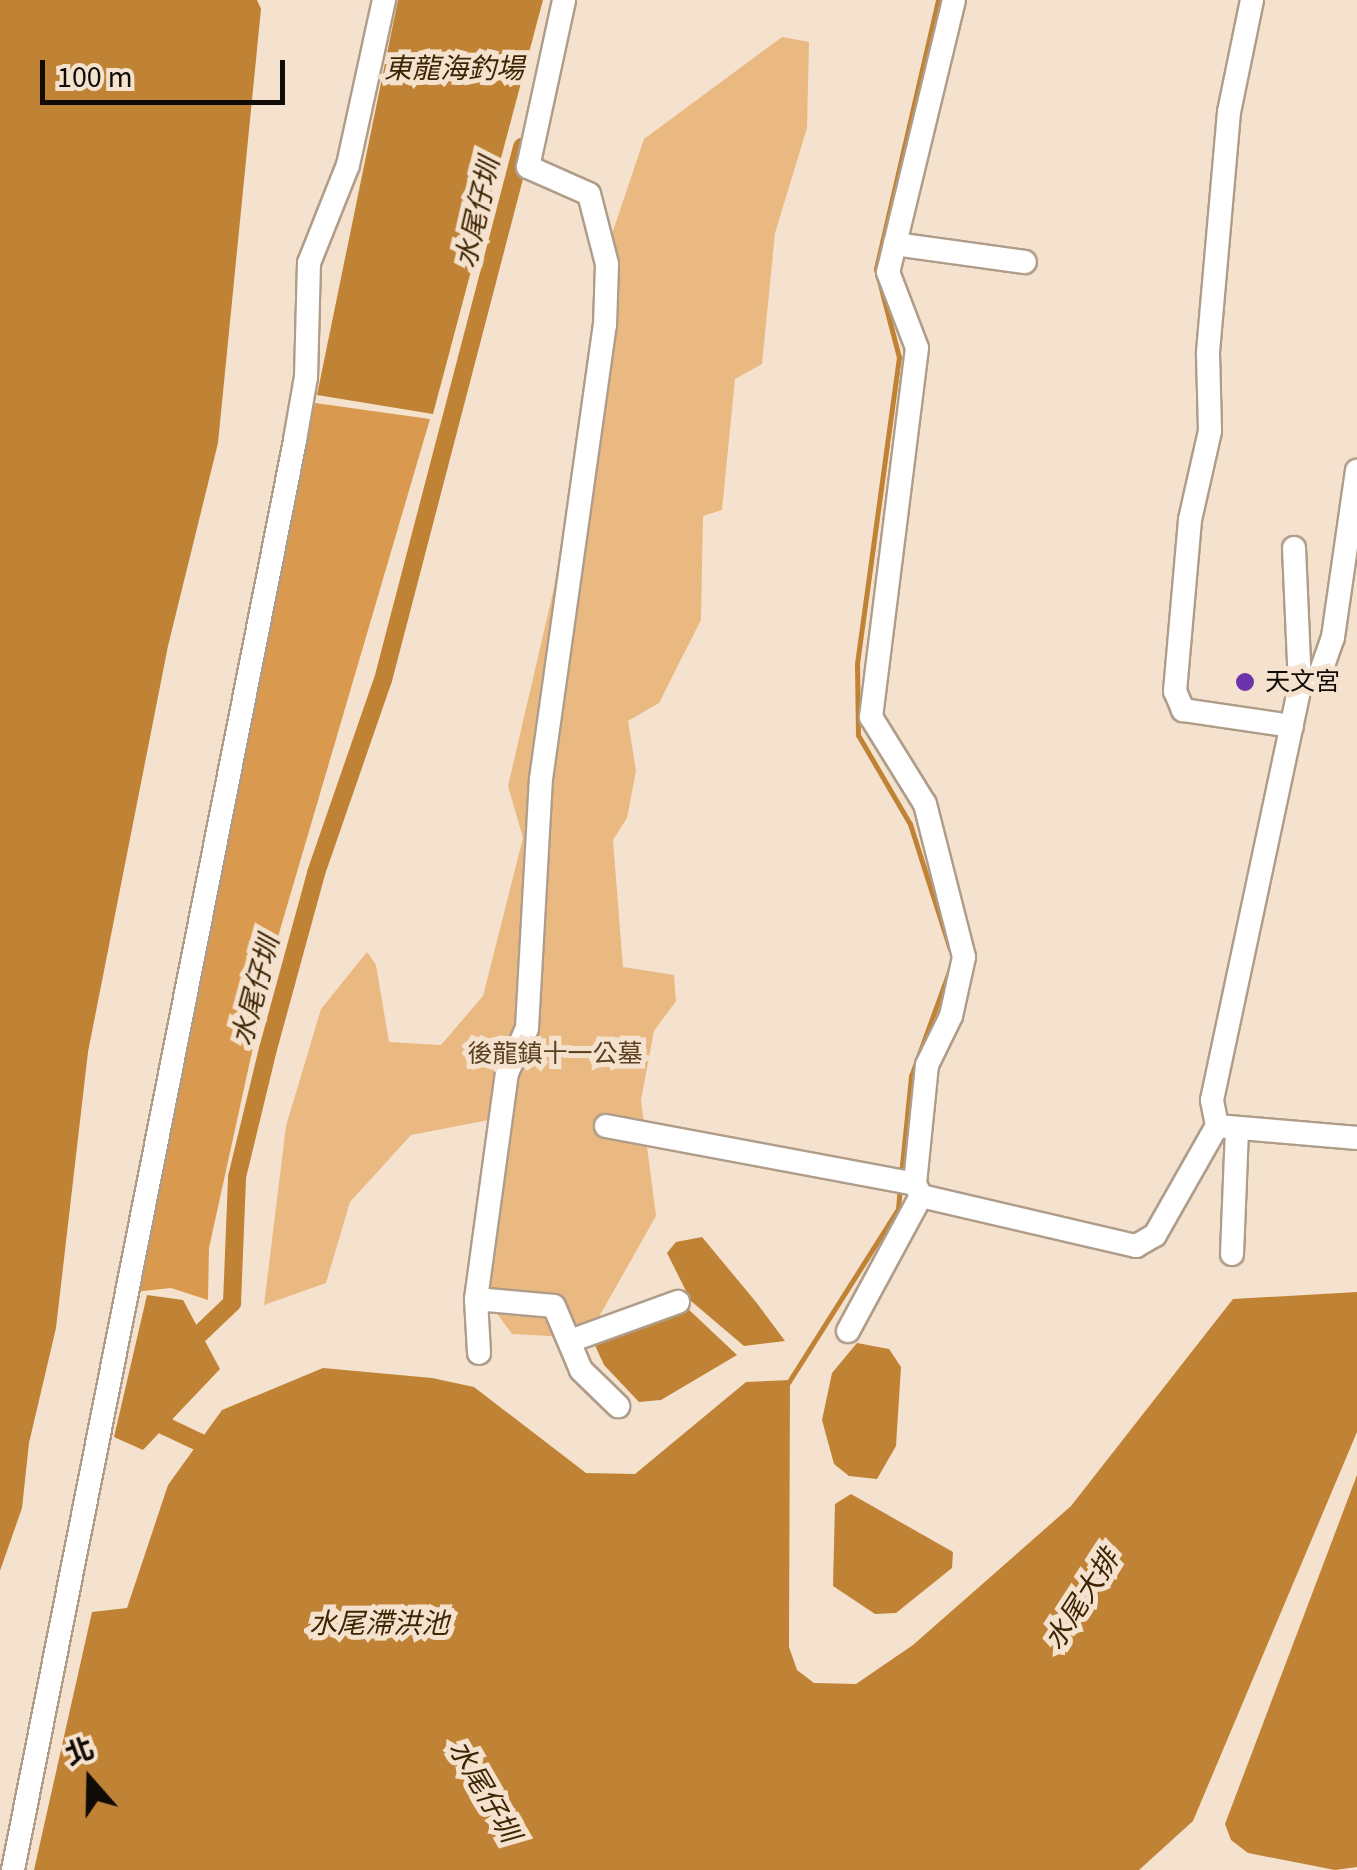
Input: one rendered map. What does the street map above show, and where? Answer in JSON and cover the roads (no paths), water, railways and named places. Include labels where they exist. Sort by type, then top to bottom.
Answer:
[{"type":"street","points":[[13,1870],[295,440],[306,377],[308,263],[348,165],[384,0]]},
{"type":"street","points":[[479,1353],[476,1299],[507,1073],[527,1028],[541,779],[604,325],[607,264],[589,194],[528,168],[564,0]]},
{"type":"street","points":[[848,1331],[909,1186],[928,1065],[950,1016],[964,957],[925,804],[871,717],[917,348],[888,272],[954,0]]},
{"type":"street","points":[[1252,0],[1229,112],[1208,354],[1210,430],[1190,520],[1175,691],[1183,710],[1292,726]]},
{"type":"street","points":[[894,244],[1025,262]]},
{"type":"street","points":[[1300,685],[1319,677],[1332,637],[1357,471]]},
{"type":"street","points":[[1232,1254],[1227,1128],[1212,1100],[1300,685],[1294,548]]},
{"type":"street","points":[[606,1126],[909,1186],[1136,1246],[1155,1235],[1227,1128]]},
{"type":"street","points":[[1227,1128],[1357,1138]]},
{"type":"street","points":[[476,1299],[554,1306],[581,1370],[618,1406]]},
{"type":"street","points":[[570,1341],[678,1302]]},
{"type":"water","points":[[0,0],[257,0],[261,9],[218,443],[168,646],[88,1052],[56,1328],[29,1443],[22,1508],[0,1571]]},
{"type":"water","name":"東龍海釣場","points":[[398,0],[543,0],[433,414],[317,395]]},
{"type":"water","points":[[702,1237],[785,1341],[744,1346],[691,1301],[667,1253],[676,1242]]},
{"type":"water","name":"水尾滯洪池","points":[[1357,1292],[1357,1432],[1193,1821],[1139,1870],[34,1870],[92,1612],[127,1608],[168,1485],[222,1410],[323,1368],[432,1378],[474,1387],[586,1473],[635,1474],[746,1382],[790,1380],[789,1647],[797,1670],[814,1683],[856,1684],[913,1645],[1071,1506],[1233,1299]]},
{"type":"water","points":[[147,1295],[183,1300],[220,1369],[143,1450],[114,1437]]},
{"type":"water","points":[[686,1307],[737,1355],[661,1400],[639,1402],[604,1365],[593,1341]]},
{"type":"water","points":[[857,1343],[889,1349],[901,1367],[896,1446],[877,1479],[849,1476],[834,1464],[822,1420],[832,1373]]},
{"type":"water","points":[[1357,1475],[1357,1867],[1335,1870],[1248,1853],[1231,1840],[1225,1824]]},
{"type":"water","points":[[851,1494],[953,1552],[952,1568],[896,1613],[875,1614],[833,1586],[835,1504]]},
{"type":"waterway","points":[[938,0],[876,269],[899,357],[857,664],[858,735],[910,824],[950,949]]},
{"type":"waterway","name":"水尾仔圳","points":[[186,1347],[232,1303],[237,1177],[268,1049],[316,873],[383,680],[522,147]]},
{"type":"waterway","points":[[901,1175],[911,1076],[950,969]]},
{"type":"waterway","points":[[788,1383],[898,1209],[900,1186]]},
{"type":"waterway","name":"水尾仔圳","points":[[160,1403],[165,1426],[220,1452]]},
{"type":"place","name":"天文宮","points":[[1245,682]]},
{"type":"park label","name":"後龍鎮十一公墓","points":[[555,1054]]},
{"type":"water label","name":"水尾大排","points":[[1082,1600]]}]
